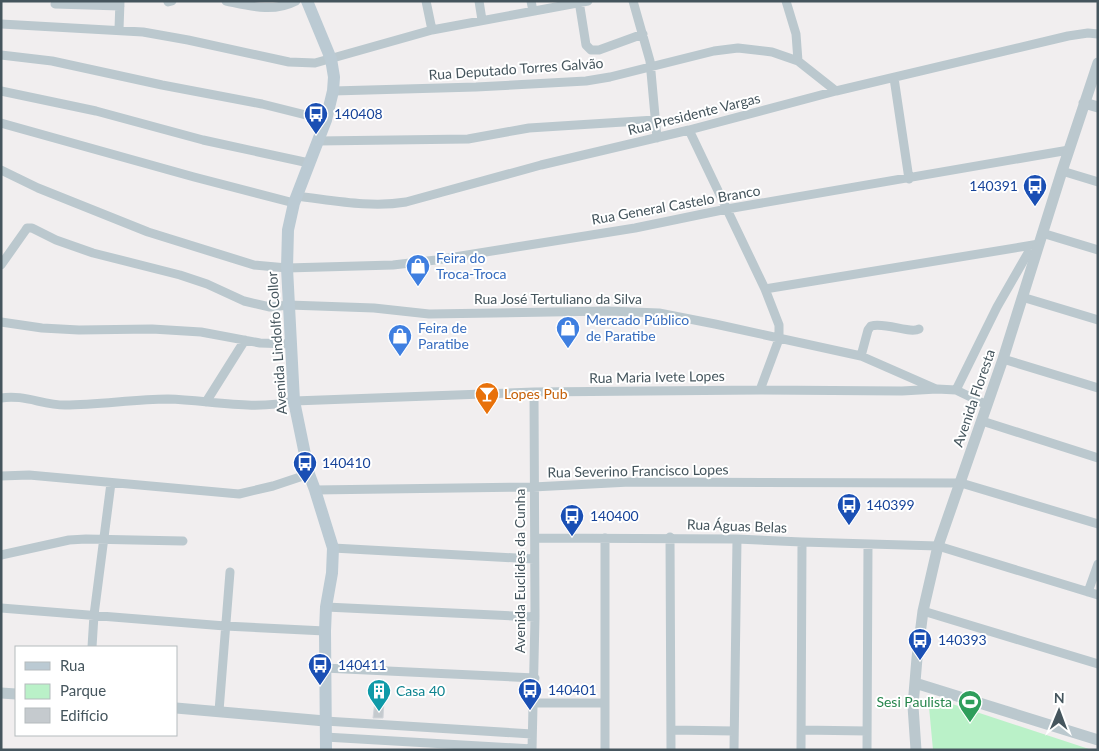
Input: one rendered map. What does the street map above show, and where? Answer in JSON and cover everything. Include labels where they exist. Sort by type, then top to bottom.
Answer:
[{"type":"main road","name":"Avenida Lindolfo Collor","points":[[307,1],[331,60],[334,77],[333,91],[326,120],[295,200],[288,230],[287,268],[294,401],[309,474],[333,548],[325,631],[325,744]]},
{"type":"street","points":[[226,1],[270,9],[296,1]]},
{"type":"street","points":[[426,1],[432,30]]},
{"type":"street","points":[[479,1],[482,20]]},
{"type":"street","points":[[532,1],[533,11]]},
{"type":"street","points":[[633,1],[650,67],[657,138]]},
{"type":"street","points":[[786,1],[795,27],[798,61]]},
{"type":"street","points":[[1,24],[58,28],[119,29],[164,35],[289,62],[331,60],[432,30],[582,2],[580,14],[588,48],[594,51],[599,50],[643,34]]},
{"type":"street","points":[[55,4],[120,4],[119,29]]},
{"type":"street","name":"Rua Presidente Vargas","points":[[1,122],[194,177],[295,200],[392,205],[540,165],[689,130],[836,91],[1068,36],[1088,33],[1098,34]]},
{"type":"street","name":"Rua Deputado Torres Galvão","points":[[333,91],[476,87],[578,81],[610,77],[714,51],[738,48],[772,52],[798,61],[836,91]]},
{"type":"street","points":[[1,55],[52,61],[262,104],[326,120]]},
{"type":"street","name":"Avenida Floresta","points":[[916,750],[913,706],[923,611],[938,546],[1003,359],[1038,241],[1098,63]]},
{"type":"street","points":[[894,78],[910,179]]},
{"type":"street","points":[[1,91],[96,111],[203,140],[309,164]]},
{"type":"street","points":[[1084,103],[1098,107]]},
{"type":"street","points":[[318,141],[468,139],[529,128],[655,120]]},
{"type":"street","points":[[689,130],[765,289],[779,325],[779,338],[760,390]]},
{"type":"street","name":"Rua General Castelo Branco","points":[[1,170],[38,188],[148,232],[254,265],[287,268],[414,264],[635,228],[726,209],[910,179],[1069,150]]},
{"type":"street","points":[[1062,171],[1098,182]]},
{"type":"street","name":"Rua José Tertuliano da Silva","points":[[3,260],[27,228],[32,228],[56,240],[93,253],[194,279],[254,304],[270,307],[289,305],[374,308],[429,314],[634,311],[678,316],[860,356],[936,389]]},
{"type":"street","points":[[765,289],[1038,241],[1098,250]]},
{"type":"street","points":[[956,390],[997,306],[1038,241]]},
{"type":"street","points":[[1022,297],[1098,320]]},
{"type":"street","points":[[1,322],[42,328],[79,330],[152,329],[186,331],[223,335],[245,340],[290,344]]},
{"type":"street","points":[[860,356],[871,326],[886,325],[913,331],[919,329]]},
{"type":"street","points":[[206,402],[245,340]]},
{"type":"street","points":[[1003,359],[1098,388]]},
{"type":"street","name":"Rua Maria Ivete Lopes","points":[[1,398],[18,397],[46,404],[65,405],[150,400],[259,404],[534,392],[902,391],[936,389],[956,390],[987,405]]},
{"type":"street","name":"Avenida Euclides da Cunha","points":[[532,749],[535,678],[534,392]]},
{"type":"street","points":[[982,421],[1098,458]]},
{"type":"street","points":[[1,476],[29,476],[239,494],[273,486],[309,474]]},
{"type":"street","name":"Rua Severino Francisco Lopes","points":[[315,490],[533,487],[630,482],[961,483],[1098,524]]},
{"type":"street","points":[[92,646],[94,615],[111,483]]},
{"type":"street","name":"Rua Águas Belas","points":[[535,538],[738,538],[938,546],[1098,596]]},
{"type":"street","points":[[605,538],[605,750]]},
{"type":"street","points":[[670,538],[671,750]]},
{"type":"street","points":[[734,750],[738,538]]},
{"type":"street","points":[[1,556],[69,540],[183,541]]},
{"type":"street","points":[[801,750],[802,542]]},
{"type":"street","points":[[867,750],[868,544]]},
{"type":"street","points":[[333,548],[534,559]]},
{"type":"street","points":[[1088,592],[1098,564]]},
{"type":"street","points":[[219,711],[230,572]]},
{"type":"street","points":[[1,608],[225,626],[325,631]]},
{"type":"street","points":[[326,608],[535,617]]},
{"type":"street","points":[[923,611],[1098,664]]},
{"type":"street","points":[[324,668],[535,678]]},
{"type":"street","points":[[916,684],[1098,740]]},
{"type":"street","points":[[1,693],[15,694]]},
{"type":"street","points":[[533,703],[605,703]]},
{"type":"street","points":[[178,708],[325,721],[532,734]]},
{"type":"street","points":[[671,730],[734,731]]},
{"type":"street","points":[[801,730],[867,731]]},
{"type":"street","points":[[325,744],[532,749]]},
{"type":"green space","name":"Sesi Paulista","points":[[928,696],[1092,750],[933,750]]},
{"type":"building","name":"Casa 40","points":[[375,701],[384,701],[383,718],[373,718]]},
{"type":"place","name":"140408","points":[[316,135]]},
{"type":"place","name":"140391","points":[[1035,207]]},
{"type":"place","name":"Feira do Troca-Troca","points":[[418,287]]},
{"type":"place","name":"Mercado Público de Paratibe","points":[[568,349]]},
{"type":"place","name":"Feira de Paratibe","points":[[400,357]]},
{"type":"place","name":"Lopes Pub","points":[[487,415]]},
{"type":"place","name":"140410","points":[[305,484]]},
{"type":"place","name":"140399","points":[[849,526]]},
{"type":"place","name":"140400","points":[[572,537]]},
{"type":"place","name":"140393","points":[[920,661]]},
{"type":"place","name":"140411","points":[[320,686]]},
{"type":"place","name":"140401","points":[[530,711]]},
{"type":"place","name":"Casa 40","points":[[379,712]]},
{"type":"place","name":"Sesi Paulista","points":[[970,723]]}]
